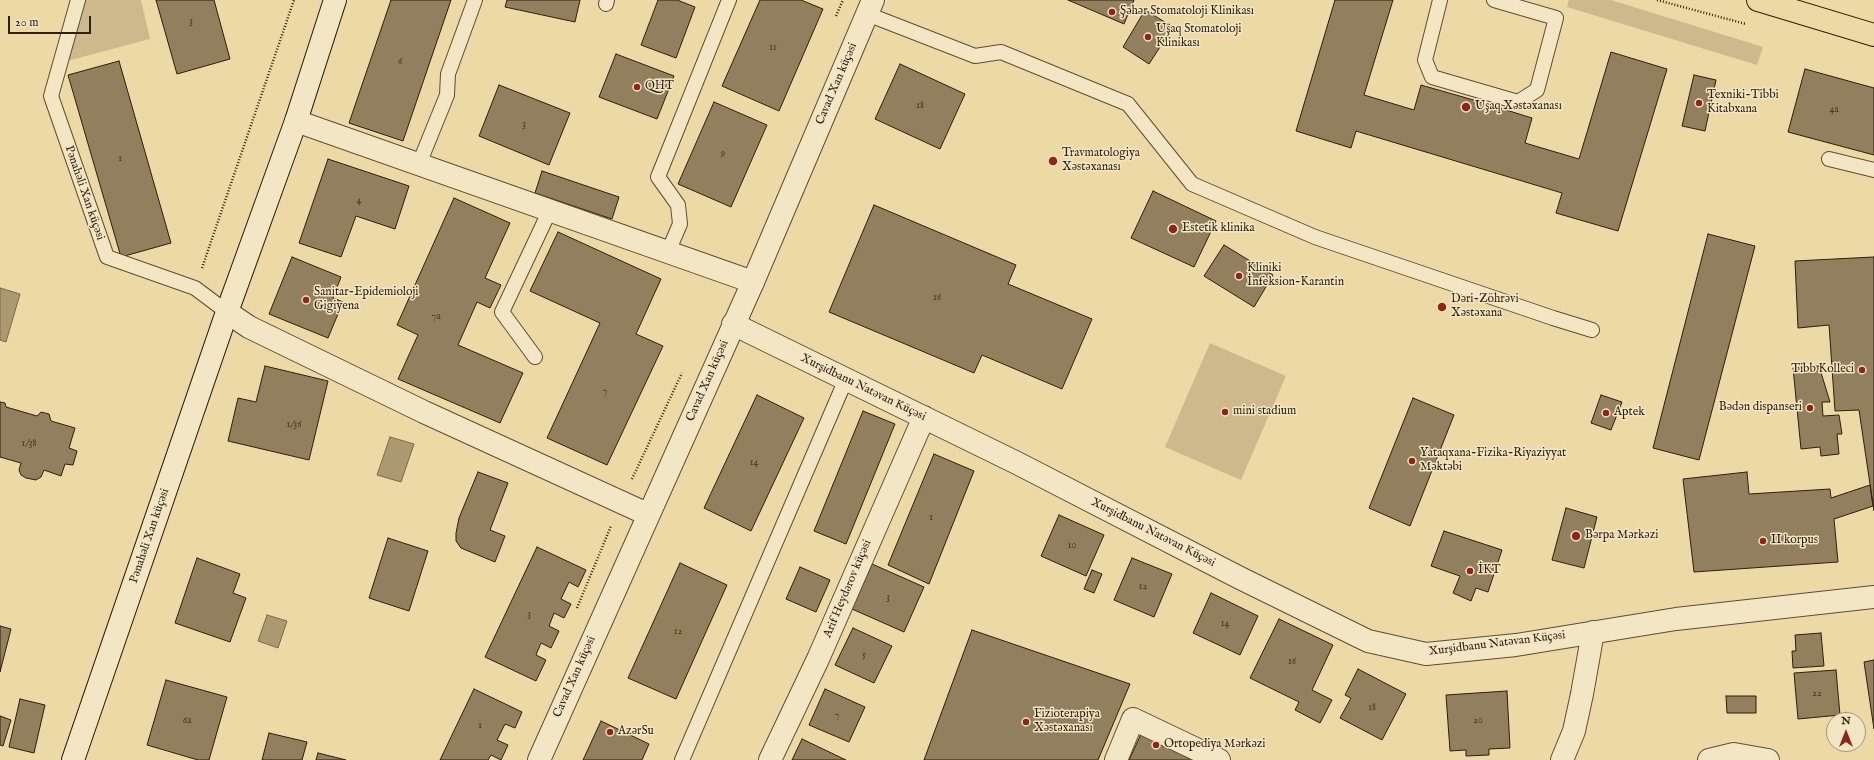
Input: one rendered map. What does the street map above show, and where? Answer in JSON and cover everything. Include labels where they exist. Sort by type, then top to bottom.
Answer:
[{"type":"main road","points":[[1758,0],[1874,35]]},
{"type":"street","name":"Pənahəli Xan küçəsi","points":[[73,760],[227,312],[296,121],[335,0]]},
{"type":"street","name":"Cavad Xan küçəsi","points":[[539,760],[647,514],[753,282],[870,7]]},
{"type":"street","points":[[296,121],[753,282]]},
{"type":"street","points":[[227,312],[249,327],[424,412],[647,514]]},
{"type":"street","name":"Xurşidbanu Natəvan Küçəsi","points":[[733,324],[924,417],[1240,578],[1368,641],[1426,654],[1516,645],[1676,619],[1874,597]]},
{"type":"street","name":"Arif Heydərov küçəsi","points":[[770,760],[818,659],[924,417]]},
{"type":"street","points":[[1562,760],[1574,731],[1581,702],[1593,632]]},
{"type":"street","points":[[1116,760],[1133,719],[1219,760]]},
{"type":"street","points":[[1709,760],[1734,754],[1768,760]]},
{"type":"lane","name":"Pənahəli Xan küçəsi","points":[[78,0],[51,96],[107,258],[195,288],[227,312]]},
{"type":"lane","points":[[419,164],[447,95],[448,74],[475,0]]},
{"type":"lane","points":[[668,252],[680,224],[678,205],[658,177],[729,0]]},
{"type":"lane","points":[[1440,0],[1425,60],[1432,77],[1518,102],[1537,90],[1556,18],[1494,0]]},
{"type":"lane","points":[[870,7],[975,56],[1001,52],[1128,104],[1192,184],[1315,237],[1592,330]]},
{"type":"lane","points":[[1829,159],[1874,170]]},
{"type":"lane","points":[[535,357],[502,312],[550,210]]},
{"type":"lane","points":[[682,760],[846,380]]},
{"type":"path","points":[[195,288],[294,0]]},
{"type":"path","points":[[834,22],[843,0]]},
{"type":"path","points":[[575,613],[621,503],[685,367]]},
{"type":"shaded area","points":[[83,0],[141,0],[150,39],[67,61]]},
{"type":"shaded area","points":[[1569,0],[1611,0],[1763,47],[1757,65],[1567,7]]},
{"type":"shaded area","points":[[0,288],[20,294],[6,342],[0,340]]},
{"type":"shaded area","name":"mini stadium","points":[[1210,343],[1286,376],[1241,480],[1165,447]]},
{"type":"shaded area","points":[[390,437],[414,444],[401,482],[377,475]]},
{"type":"shaded area","points":[[267,615],[287,621],[278,648],[258,641]]},
{"type":"building","points":[[156,0],[214,0],[230,59],[177,74]]},
{"type":"building","points":[[391,0],[451,0],[403,141],[349,123]]},
{"type":"building","points":[[507,0],[580,0],[575,22],[505,7]]},
{"type":"building","points":[[658,0],[677,0],[695,7],[676,58],[641,45]]},
{"type":"building","points":[[760,0],[801,0],[823,9],[779,111],[722,86]]},
{"type":"building","name":"Şəhər Stomatoloji Klinikası","points":[[1068,0],[1134,0],[1124,24]]},
{"type":"building","name":"Uşaq Xəstəxanası","points":[[1335,0],[1393,0],[1364,95],[1414,110],[1421,85],[1477,101],[1532,118],[1525,143],[1579,159],[1611,52],[1667,69],[1618,231],[1556,213],[1562,193],[1356,131],[1351,148],[1296,131]]},
{"type":"building","name":"Uşaq Stomatoloji Klinikası","points":[[1145,10],[1173,27],[1149,64],[1123,47]]},
{"type":"building","name":"QHT","points":[[616,54],[674,76],[657,119],[599,97]]},
{"type":"building","points":[[119,61],[171,243],[121,257],[68,75]]},
{"type":"building","points":[[900,64],[965,94],[940,149],[875,119]]},
{"type":"building","points":[[1805,69],[1874,88],[1874,155],[1788,132]]},
{"type":"building","name":"Texniki-Tibbi Kitabxana","points":[[1694,75],[1716,80],[1705,131],[1682,126]]},
{"type":"building","points":[[499,85],[570,113],[549,165],[479,136]]},
{"type":"building","points":[[714,102],[767,125],[731,207],[678,184]]},
{"type":"building","points":[[328,159],[409,186],[395,229],[356,216],[341,257],[299,243]]},
{"type":"building","points":[[542,171],[619,197],[612,219],[535,193]]},
{"type":"building","name":"Estetik klinika","points":[[1153,191],[1216,221],[1194,267],[1131,238]]},
{"type":"building","points":[[454,198],[510,223],[485,278],[501,285],[490,308],[477,302],[458,345],[523,373],[500,423],[398,379],[418,335],[397,325]]},
{"type":"building","points":[[874,205],[1016,265],[1008,284],[1092,319],[1062,389],[982,355],[974,373],[829,312]]},
{"type":"building","points":[[558,232],[661,279],[636,334],[663,346],[607,465],[547,438],[600,323],[530,291]]},
{"type":"building","points":[[1708,234],[1755,246],[1699,460],[1653,448]]},
{"type":"building","name":"Kliniki İnfeksion-Karantin","points":[[1224,245],[1273,275],[1254,307],[1204,276]]},
{"type":"building","name":"Sanitar-Epidemioloji Gigiyena","points":[[292,257],[341,277],[333,298],[343,302],[328,338],[269,314]]},
{"type":"building","name":"Tibb Kolleci","points":[[1874,257],[1874,511],[1859,410],[1835,411],[1829,325],[1798,328],[1795,261]]},
{"type":"building","points":[[265,366],[328,381],[309,460],[228,441],[238,398],[256,402]]},
{"type":"building","name":"Bədən dispanseri","points":[[1819,366],[1830,402],[1822,402],[1823,416],[1839,415],[1842,434],[1837,434],[1839,454],[1821,456],[1820,447],[1801,449],[1793,368]]},
{"type":"building","points":[[757,395],[804,418],[751,531],[704,508]]},
{"type":"building","name":"Aptek","points":[[1601,395],[1622,402],[1611,430],[1591,423]]},
{"type":"building","name":"Yataqxana-Fizika-Riyaziyyat Məktəbi","points":[[1413,398],[1454,415],[1410,526],[1369,508]]},
{"type":"building","points":[[0,402],[5,403],[6,407],[37,416],[41,412],[49,414],[51,421],[75,428],[69,448],[77,451],[73,465],[65,464],[61,476],[44,470],[41,477],[36,480],[26,478],[21,475],[19,470],[21,463],[0,457]]},
{"type":"building","points":[[863,411],[895,424],[846,544],[814,531]]},
{"type":"building","points":[[934,454],[974,471],[929,584],[888,565]]},
{"type":"building","points":[[478,472],[508,483],[490,530],[505,536],[495,562],[461,548],[456,541],[459,518]]},
{"type":"building","name":"II korpus","points":[[1747,472],[1749,494],[1830,489],[1831,498],[1870,485],[1873,506],[1834,519],[1838,562],[1694,572],[1683,479]]},
{"type":"building","points":[[1566,508],[1597,517],[1584,568],[1552,560]]},
{"type":"building","points":[[1059,515],[1104,535],[1086,576],[1041,556]]},
{"type":"building","name":"İKT","points":[[1444,531],[1502,550],[1488,592],[1476,588],[1471,601],[1453,593],[1460,576],[1431,566]]},
{"type":"building","points":[[388,538],[428,551],[409,611],[369,598]]},
{"type":"building","points":[[537,547],[586,570],[578,587],[569,582],[561,599],[571,604],[564,618],[554,613],[549,626],[559,631],[551,648],[541,643],[536,655],[546,660],[536,681],[485,657]]},
{"type":"building","points":[[197,558],[240,574],[233,593],[246,598],[230,642],[175,623]]},
{"type":"building","points":[[1132,558],[1172,574],[1154,617],[1114,600]]},
{"type":"building","points":[[680,563],[727,585],[676,699],[628,678]]},
{"type":"building","points":[[872,564],[924,587],[904,632],[852,609]]},
{"type":"building","points":[[800,567],[830,580],[816,612],[786,599]]},
{"type":"building","points":[[1092,570],[1102,574],[1094,593],[1084,589]]},
{"type":"building","points":[[1211,593],[1258,616],[1240,655],[1193,633]]},
{"type":"building","points":[[1279,619],[1333,645],[1312,690],[1332,700],[1320,723],[1295,710],[1299,702],[1250,678]]},
{"type":"building","points":[[0,626],[11,629],[0,672]]},
{"type":"building","points":[[853,628],[892,646],[874,683],[835,665]]},
{"type":"building","name":"Fizioterapiya Xəstəxanası","points":[[972,630],[1130,684],[1098,760],[924,760]]},
{"type":"building","points":[[1821,633],[1824,666],[1793,668],[1792,651],[1796,651],[1795,635]]},
{"type":"building","points":[[1874,660],[1874,729],[1864,662]]},
{"type":"building","points":[[1358,669],[1406,694],[1382,740],[1340,718],[1351,698],[1345,695]]},
{"type":"building","points":[[1836,670],[1840,712],[1826,712],[1826,716],[1798,719],[1794,673]]},
{"type":"building","points":[[166,680],[227,697],[209,760],[198,760],[147,745]]},
{"type":"building","points":[[474,689],[522,712],[515,728],[505,724],[497,740],[508,745],[501,760],[491,755],[488,760],[440,760]]},
{"type":"building","points":[[825,689],[865,707],[849,742],[809,725]]},
{"type":"building","points":[[1507,691],[1510,748],[1489,749],[1489,755],[1466,756],[1466,750],[1450,751],[1446,695]]},
{"type":"building","points":[[1726,696],[1756,696],[1756,713],[1727,713]]},
{"type":"building","points":[[20,699],[45,705],[34,753],[9,747]]},
{"type":"building","points":[[0,716],[11,720],[3,746],[0,745]]},
{"type":"building","name":"AzərSu","points":[[601,721],[649,744],[642,760],[583,760]]},
{"type":"building","name":"Ortopediya Mərkəzi","points":[[1143,730],[1210,760],[1129,760]]},
{"type":"building","points":[[269,733],[307,742],[302,760],[262,760]]},
{"type":"building","points":[[802,739],[846,760],[792,760]]},
{"type":"building","points":[[318,753],[346,760],[316,760]]},
{"type":"place","name":"Şəhər Stomatoloji Klinikası","points":[[1112,12]]},
{"type":"place","name":"Uşaq Stomatoloji Klinikası","points":[[1148,37]]},
{"type":"place","name":"QHT","points":[[637,87]]},
{"type":"place","name":"Texniki-Tibbi Kitabxana","points":[[1699,103]]},
{"type":"place","name":"Uşaq Xəstəxanası","points":[[1466,107]]},
{"type":"place","name":"Travmatologiya Xəstəxanası","points":[[1053,161]]},
{"type":"place","name":"Estetik klinika","points":[[1173,229]]},
{"type":"place","name":"Kliniki İnfeksion-Karantin","points":[[1239,276]]},
{"type":"place","name":"Sanitar-Epidemioloji Gigiyena","points":[[306,300]]},
{"type":"place","name":"Dəri-Zöhrəvi Xəstəxana","points":[[1442,307]]},
{"type":"place","name":"Tibb Kolleci","points":[[1862,370]]},
{"type":"place","name":"Bədən dispanseri","points":[[1810,408]]},
{"type":"place","name":"mini stadium","points":[[1225,412]]},
{"type":"place","name":"Aptek","points":[[1606,413]]},
{"type":"place","name":"Yataqxana-Fizika-Riyaziyyat Məktəbi","points":[[1412,461]]},
{"type":"place","name":"Bərpa Mərkəzi","points":[[1576,536]]},
{"type":"place","name":"II korpus","points":[[1763,541]]},
{"type":"place","name":"İKT","points":[[1470,571]]},
{"type":"place","name":"Fizioterapiya Xəstəxanası","points":[[1026,722]]},
{"type":"place","name":"AzərSu","points":[[610,732]]},
{"type":"place","name":"Ortopediya Mərkəzi","points":[[1156,745]]}]
